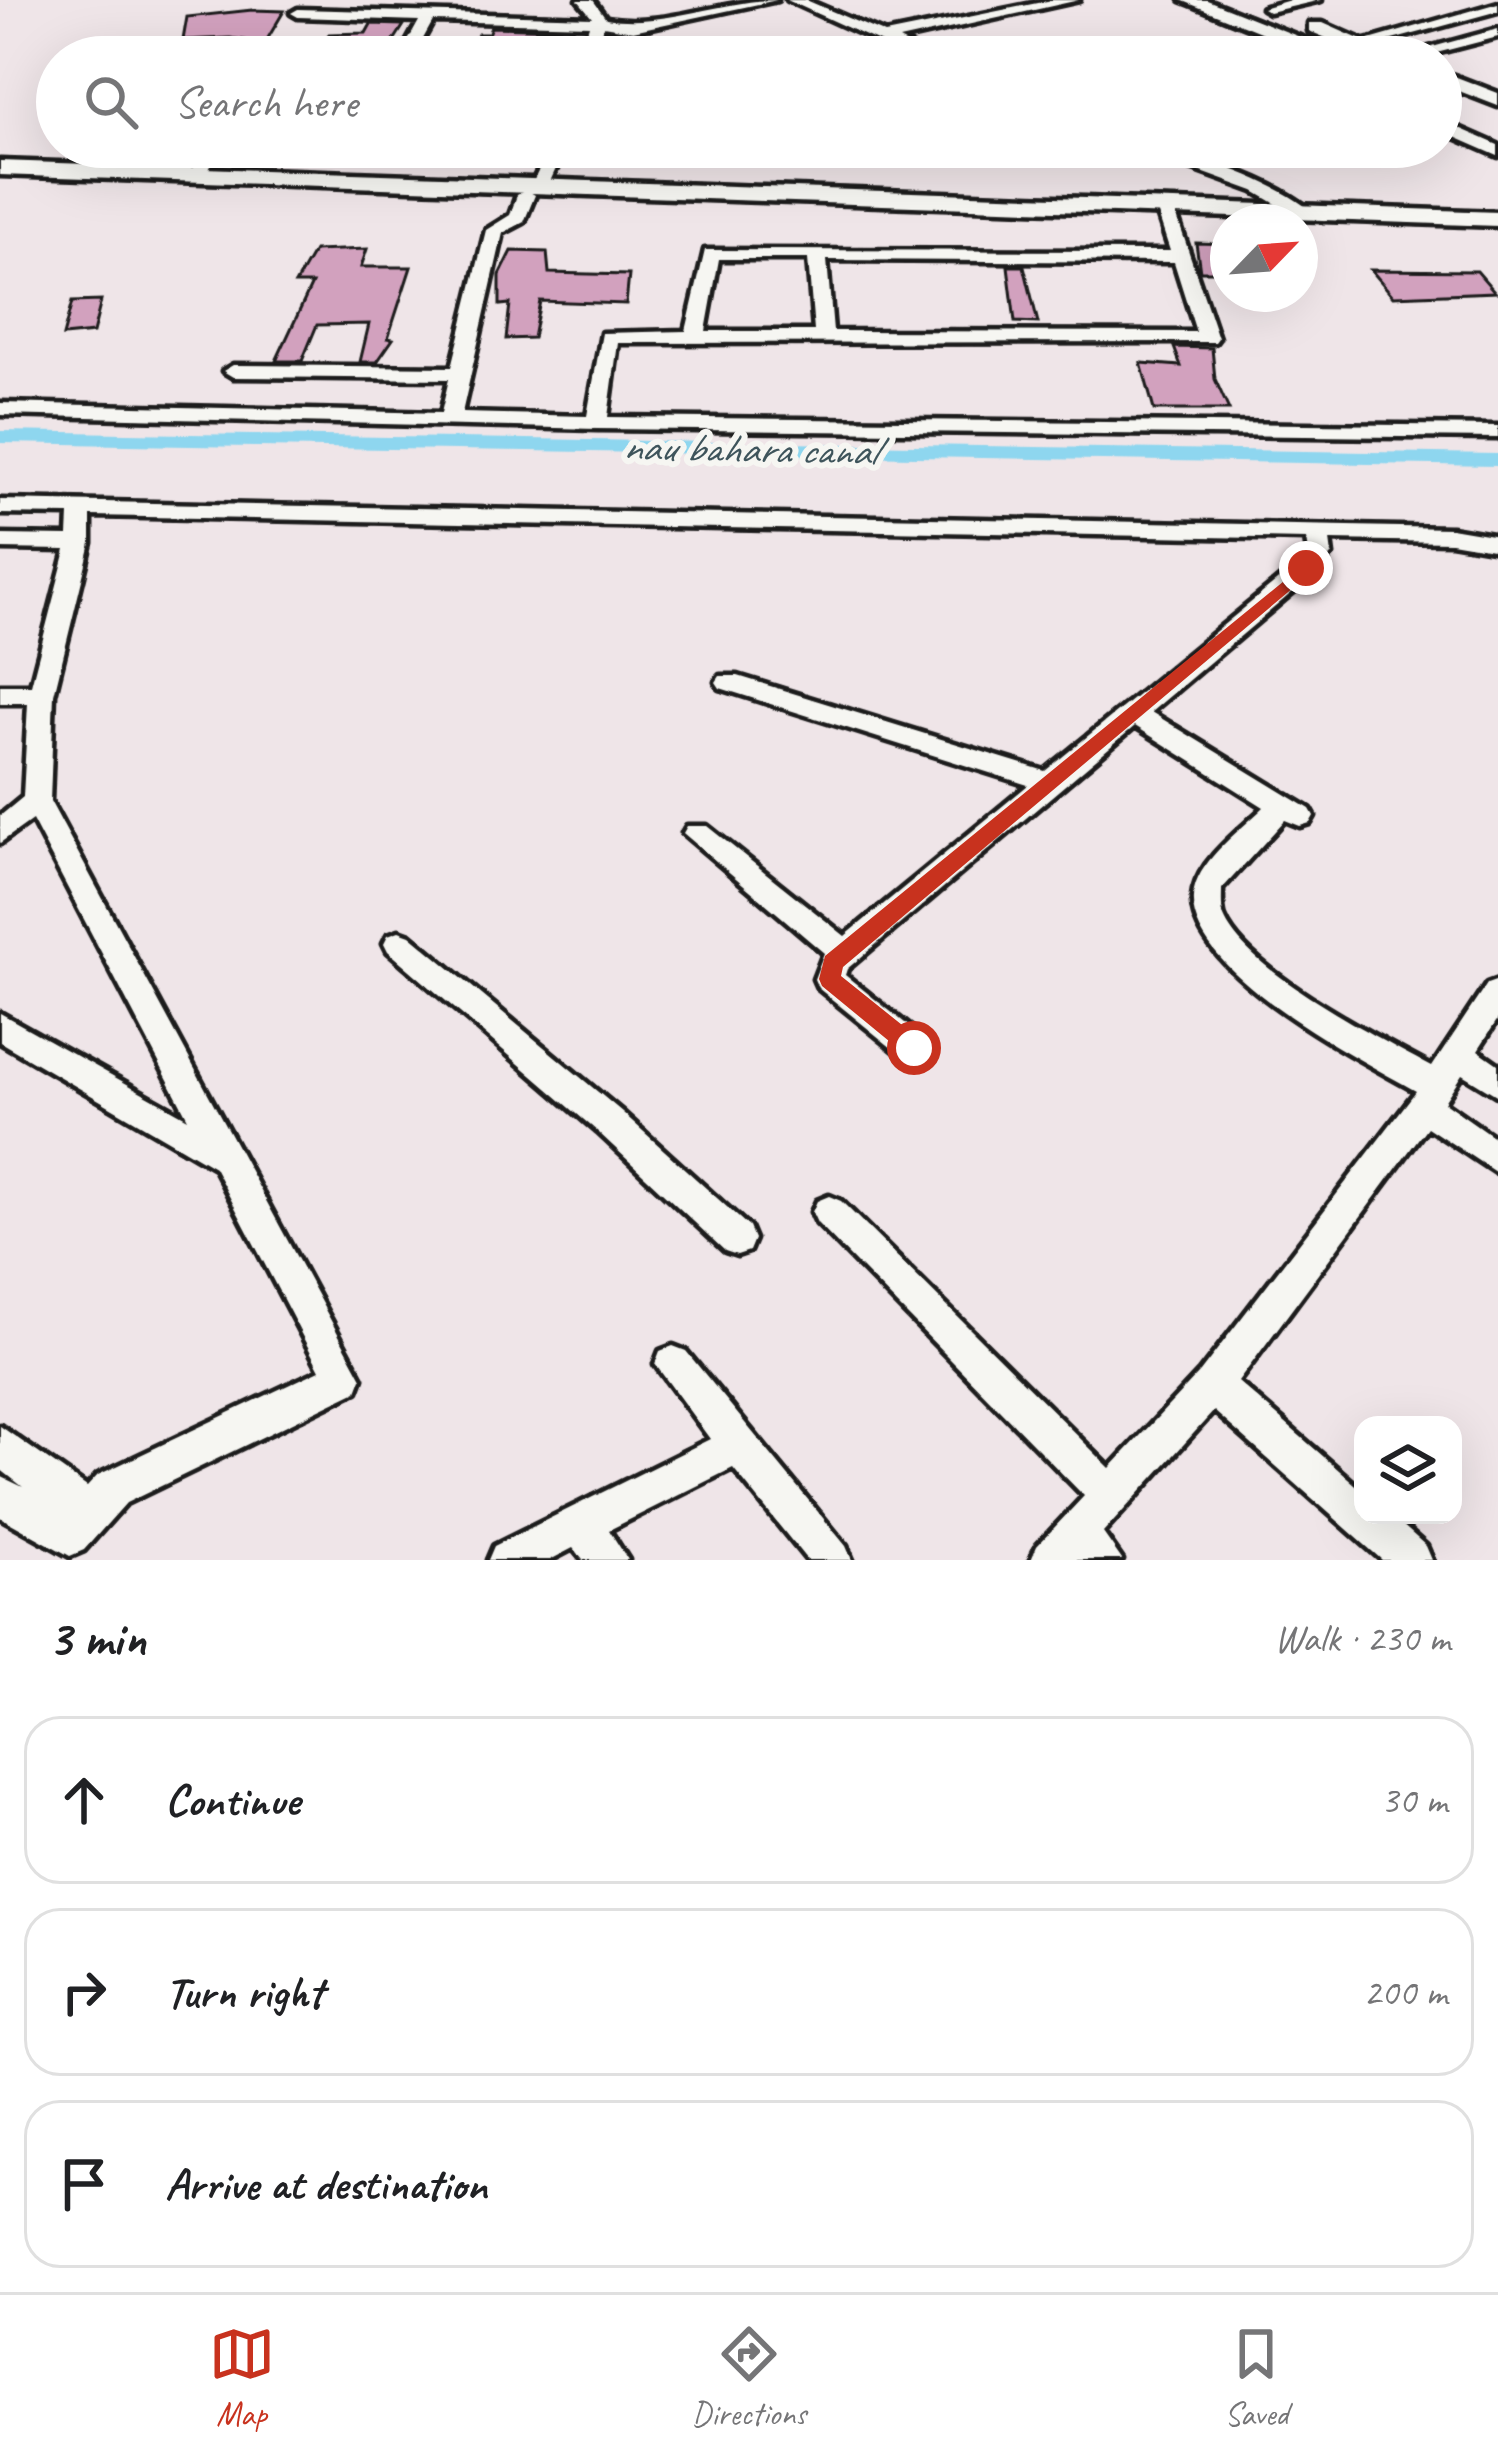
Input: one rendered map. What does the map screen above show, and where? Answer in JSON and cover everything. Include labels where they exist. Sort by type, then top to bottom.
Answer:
[{"type":"main road","points":[[1190,0],[1285,36]]},
{"type":"main road","points":[[1260,4],[1337,36]]},
{"type":"main road","points":[[1462,85],[1498,100]]},
{"type":"main road","points":[[1462,104],[1498,118]]},
{"type":"main road","points":[[0,168],[1210,215]]},
{"type":"main road","points":[[0,181],[534,190]]},
{"type":"main road","points":[[1318,220],[1498,224]]},
{"type":"street","points":[[585,0],[600,15],[593,36]]},
{"type":"street","points":[[285,36],[302,6],[598,21],[633,27],[770,0]]},
{"type":"street","points":[[794,0],[876,36]]},
{"type":"street","points":[[898,36],[1072,0]]},
{"type":"street","points":[[1260,4],[1314,0]]},
{"type":"street","points":[[1392,36],[1498,7]]},
{"type":"street","points":[[418,36],[429,15]]},
{"type":"street","points":[[1462,42],[1498,33]]},
{"type":"street","points":[[1462,135],[1498,152]]},
{"type":"street","points":[[196,175],[201,168]]},
{"type":"street","points":[[450,419],[495,230],[518,218],[546,168]]},
{"type":"street","points":[[1204,168],[1260,187],[1280,204]]},
{"type":"street","points":[[596,423],[609,338],[1208,338],[1166,212]]},
{"type":"street","points":[[695,338],[711,254],[1180,256]]},
{"type":"street","points":[[817,254],[824,338]]},
{"type":"street","points":[[233,371],[463,373]]},
{"type":"street","points":[[0,409],[596,423],[1498,432]]},
{"type":"street","points":[[0,507],[1451,535],[1498,543]]},
{"type":"street","points":[[80,508],[80,544],[41,694],[36,801],[344,1378],[112,1489],[80,1524]]},
{"type":"street","points":[[1451,535],[1498,526]]},
{"type":"street","points":[[914,1048],[830,979],[833,963],[1306,568],[1319,555],[1317,532]]},
{"type":"street","points":[[0,542],[80,544]]},
{"type":"street","points":[[729,682],[1049,782]]},
{"type":"street","points":[[0,694],[41,694]]},
{"type":"street","points":[[1132,712],[1292,810],[1208,887],[1205,906],[1210,925],[1282,995],[1430,1096],[1498,1159]]},
{"type":"street","points":[[0,832],[36,801]]},
{"type":"street","points":[[697,833],[845,953]]},
{"type":"street","points":[[399,943],[610,1122],[737,1239]]},
{"type":"street","points":[[1076,1551],[1110,1495],[1213,1385],[1430,1096],[1498,993]]},
{"type":"street","points":[[0,1026],[224,1156]]},
{"type":"street","points":[[1458,1054],[1498,1082]]},
{"type":"street","points":[[829,1212],[1110,1495]]},
{"type":"street","points":[[673,1364],[832,1560]]},
{"type":"street","points":[[1213,1385],[1412,1560]]},
{"type":"street","points":[[0,1445],[80,1524]]},
{"type":"street","points":[[508,1560],[738,1445]]},
{"type":"street","points":[[0,1495],[80,1524]]},
{"type":"street","points":[[580,1524],[608,1560]]},
{"type":"building","points":[[284,11],[269,36],[184,36],[187,17]]},
{"type":"building","points":[[371,24],[404,25],[397,36],[327,36],[366,33]]},
{"type":"building","points":[[491,27],[560,29],[557,36],[477,36],[488,34]]},
{"type":"building","points":[[1196,243],[1210,243],[1210,271],[1200,271]]},
{"type":"building","points":[[367,249],[361,267],[411,267],[388,338],[393,339],[377,362],[360,362],[369,324],[317,325],[302,361],[276,361],[312,284],[295,284],[314,251]]},
{"type":"building","points":[[512,251],[547,252],[549,273],[629,275],[626,304],[540,301],[533,338],[506,339],[510,304],[500,305],[500,275]]},
{"type":"building","points":[[1008,266],[1024,266],[1038,323],[1015,322]]},
{"type":"building","points":[[1371,270],[1477,271],[1495,292],[1393,296]]},
{"type":"building","points":[[101,301],[93,333],[63,336],[72,302]]},
{"type":"building","points":[[1174,347],[1212,348],[1215,379],[1229,410],[1154,410],[1141,363],[1181,366]]},
{"type":"waterway","name":"nau bahara canal","points":[[0,437],[1498,460]]},
{"type":"route","points":[[914,1048],[830,979],[833,963],[1306,568]]}]
